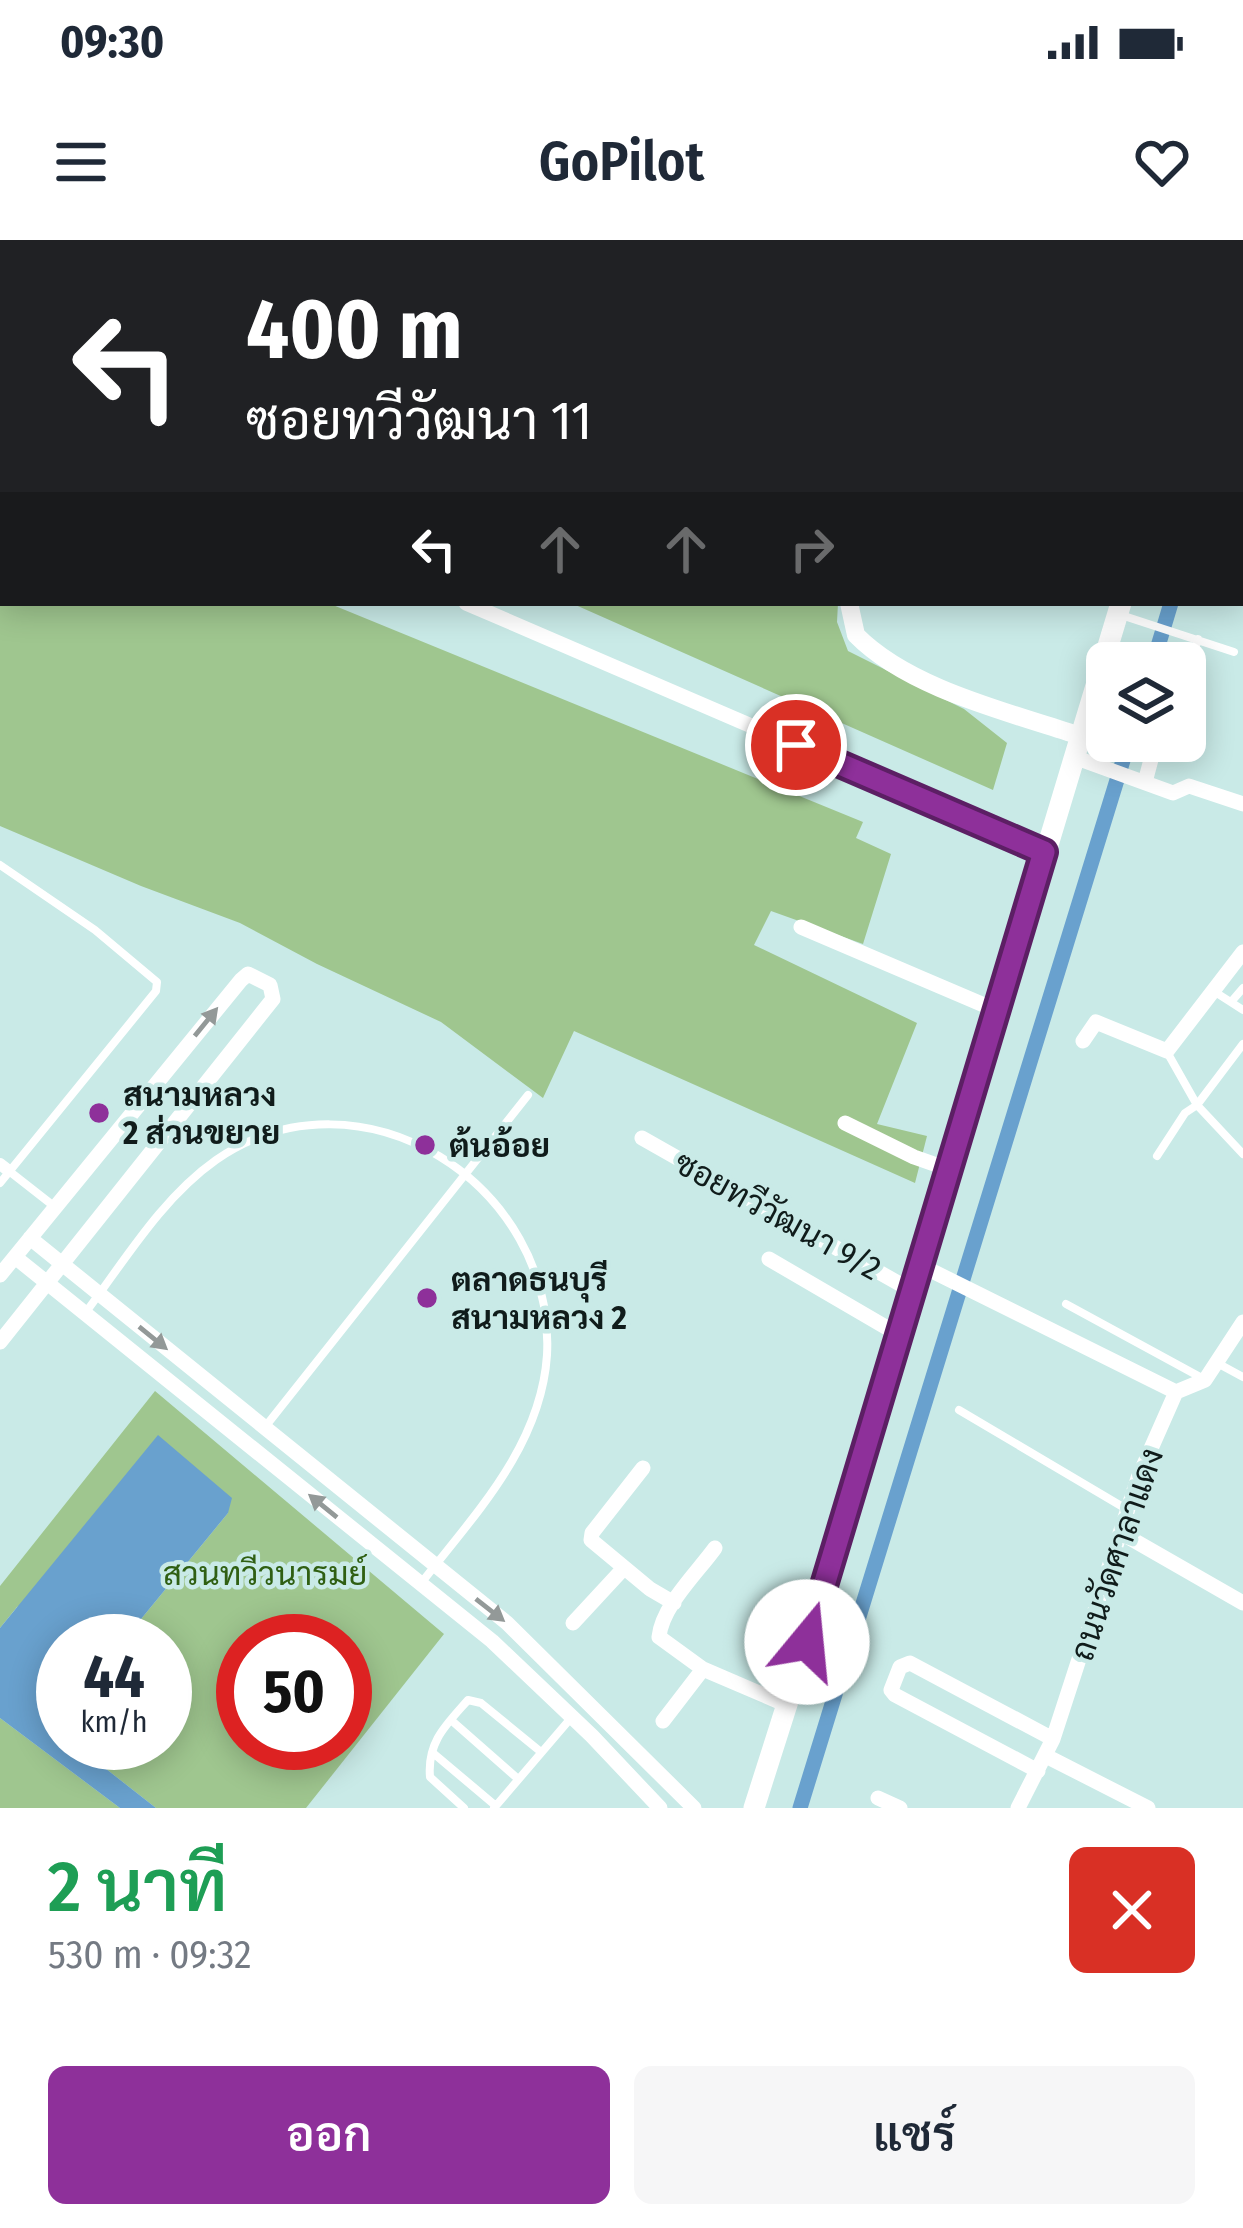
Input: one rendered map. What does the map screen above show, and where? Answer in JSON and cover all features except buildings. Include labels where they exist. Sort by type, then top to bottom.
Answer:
[{"type":"main road","points":[[754,1808],[901,1336],[1044,852],[1082,753],[1126,613]]},
{"type":"street","points":[[473,606],[1044,852]]},
{"type":"street","points":[[850,606],[856,635],[898,666],[1144,782],[1172,793],[1189,786],[1243,804]]},
{"type":"street","points":[[1144,782],[1150,762]]},
{"type":"street","points":[[801,927],[998,1011]]},
{"type":"street","points":[[1083,1041],[1092,1023],[1100,1022],[1167,1051],[1243,952]]},
{"type":"street","points":[[0,1275],[241,980],[248,974],[270,985],[273,999],[0,1342]]},
{"type":"street","points":[[845,1123],[914,1157],[951,1169]]},
{"type":"street","name":"ซอยทวีวัฒนา 9/2","points":[[642,1138],[914,1292]]},
{"type":"street","points":[[30,1238],[507,1623],[694,1808]]},
{"type":"street","points":[[15,1257],[491,1641],[660,1808]]},
{"type":"street","points":[[769,1259],[901,1336]]},
{"type":"street","points":[[922,1266],[1176,1392],[1205,1379],[1243,1322]]},
{"type":"street","name":"ถนนวัดศาลาแดง","points":[[1018,1808],[1053,1738],[1128,1510],[1176,1392]]},
{"type":"street","points":[[643,1468],[592,1532],[591,1540],[623,1569],[674,1603]]},
{"type":"street","points":[[1120,1533],[1243,1603]]},
{"type":"street","points":[[715,1548],[674,1603],[659,1637],[703,1669],[787,1705]]},
{"type":"street","points":[[573,1623],[623,1569]]},
{"type":"street","points":[[1053,1738],[910,1663],[900,1667],[891,1690],[1148,1808]]},
{"type":"street","points":[[663,1721],[703,1669]]},
{"type":"street","points":[[878,1798],[900,1808]]},
{"type":"lane","points":[[1126,613],[1234,652]]},
{"type":"lane","points":[[1192,642],[1193,638]]},
{"type":"lane","points":[[0,865],[95,930],[157,982],[156,991],[3,1173],[55,1207]]},
{"type":"lane","points":[[1231,1002],[1243,988]]},
{"type":"lane","points":[[1215,992],[1243,1010]]},
{"type":"lane","points":[[1157,1156],[1185,1113],[1197,1105],[1243,1044]]},
{"type":"lane","points":[[1167,1051],[1197,1105],[1243,1154]]},
{"type":"lane","points":[[264,1428],[529,1095]]},
{"type":"lane","points":[[86,1313],[166,1206],[217,1160],[272,1134],[320,1126],[377,1130],[425,1146],[467,1173],[493,1197],[531,1259],[543,1299],[547,1353],[541,1390],[518,1456],[420,1584]]},
{"type":"lane","points":[[1066,1304],[1205,1379]]},
{"type":"lane","points":[[1217,1363],[1243,1377]]},
{"type":"lane","points":[[959,1410],[1128,1510]]},
{"type":"lane","points":[[464,1808],[430,1777],[435,1738],[468,1700],[475,1700],[541,1752]]},
{"type":"lane","points":[[433,1753],[495,1807],[572,1717]]},
{"type":"lane","points":[[451,1720],[518,1778]]},
{"type":"green space","points":[[0,606],[335,606],[863,822],[856,838],[891,854],[863,944],[771,911],[754,945],[917,1023],[877,1124],[927,1136],[915,1183],[574,1031],[543,1098],[441,1022],[240,923],[0,826]]},
{"type":"green space","points":[[578,606],[838,606],[837,622],[848,651],[964,709],[1007,743],[993,790]]},
{"type":"green space","name":"สวนทวีวนารมย์","points":[[155,1391],[444,1634],[372,1725],[372,1614],[216,1614],[216,1770],[336,1770],[306,1808],[156,1808],[107,1770],[192,1770],[192,1614],[145,1614],[228,1513],[17,1607],[0,1628],[0,1586]]},
{"type":"green space","points":[[0,1718],[36,1745],[36,1770],[69,1770],[120,1808],[0,1808]]},
{"type":"water","points":[[158,1435],[232,1498],[228,1513],[145,1614],[36,1614],[36,1745],[0,1718],[0,1628]]},
{"type":"water","points":[[69,1770],[107,1770],[156,1808],[120,1808]]},
{"type":"waterway","points":[[1159,642],[1170,606]]},
{"type":"waterway","points":[[800,1808],[1123,762]]},
{"type":"place","name":"สนามหลวง 2 ส่วนขยาย","points":[[99,1113]]},
{"type":"place","name":"ต้นอ้อย","points":[[425,1145]]},
{"type":"place","name":"ตลาดธนบุรี สนามหลวง 2","points":[[427,1298]]},
{"type":"route","points":[[796,745],[1044,852],[807,1642]]}]
